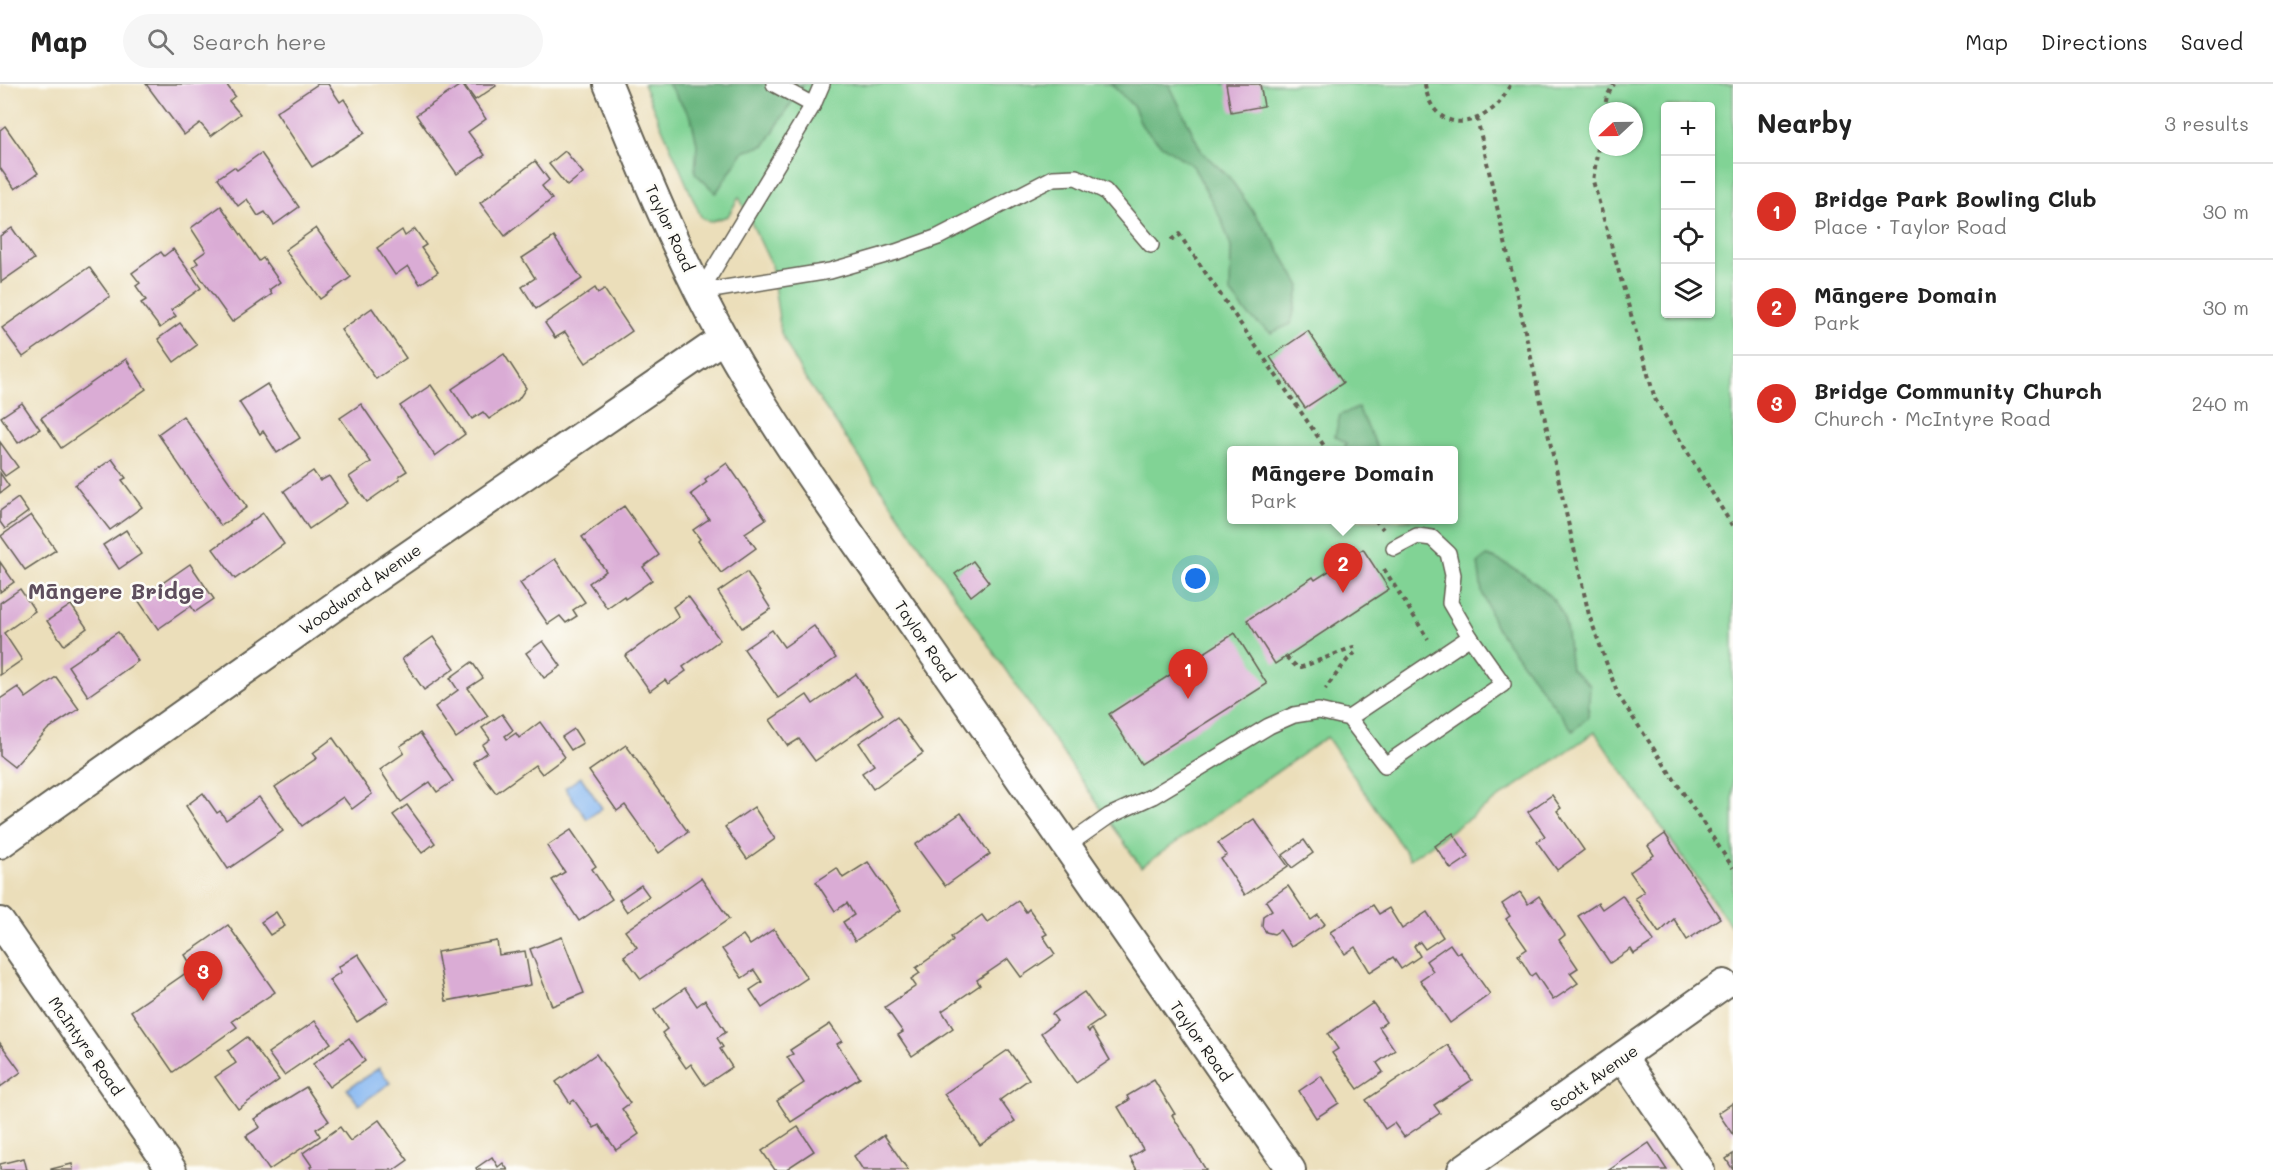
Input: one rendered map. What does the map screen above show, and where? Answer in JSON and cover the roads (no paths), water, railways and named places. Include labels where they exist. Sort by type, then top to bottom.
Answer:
[{"type":"street","name":"Taylor Road","points":[[608,84],[660,211],[700,292],[724,338],[785,437],[1065,847],[1291,1170]]},
{"type":"street","name":"Woodward Avenue","points":[[0,844],[327,611],[724,338]]},
{"type":"street","name":"McIntyre Road","points":[[0,922],[172,1170]]},
{"type":"street","name":"Scott Avenue","points":[[1462,1170],[1623,1058],[1724,984]]},
{"type":"street","points":[[1623,1058],[1700,1170]]},
{"type":"lane","points":[[774,84],[813,105]]},
{"type":"lane","points":[[700,292],[813,105],[822,84]]},
{"type":"lane","points":[[700,292],[830,271],[896,252],[938,237],[1053,178],[1076,177],[1104,191],[1151,245]]},
{"type":"lane","points":[[1065,847],[1109,816],[1153,796],[1269,726],[1294,715],[1319,711],[1349,718],[1385,765],[1503,684],[1470,637],[1450,603],[1453,575],[1448,554],[1432,538],[1416,536],[1394,548]]},
{"type":"lane","points":[[1349,718],[1470,637]]},
{"type":"water","points":[[581,777],[602,808],[587,819],[565,788]]},
{"type":"water","points":[[379,1068],[390,1083],[359,1105],[347,1089]]},
{"type":"place","name":"Māngere Domain","points":[[1343,593]]},
{"type":"place","name":"Bridge Park Bowling Club","points":[[1188,699]]},
{"type":"place","name":"Bridge Community Church","points":[[203,1001]]},
{"type":"district","name":"Māngere Bridge","points":[[116,591]]}]
